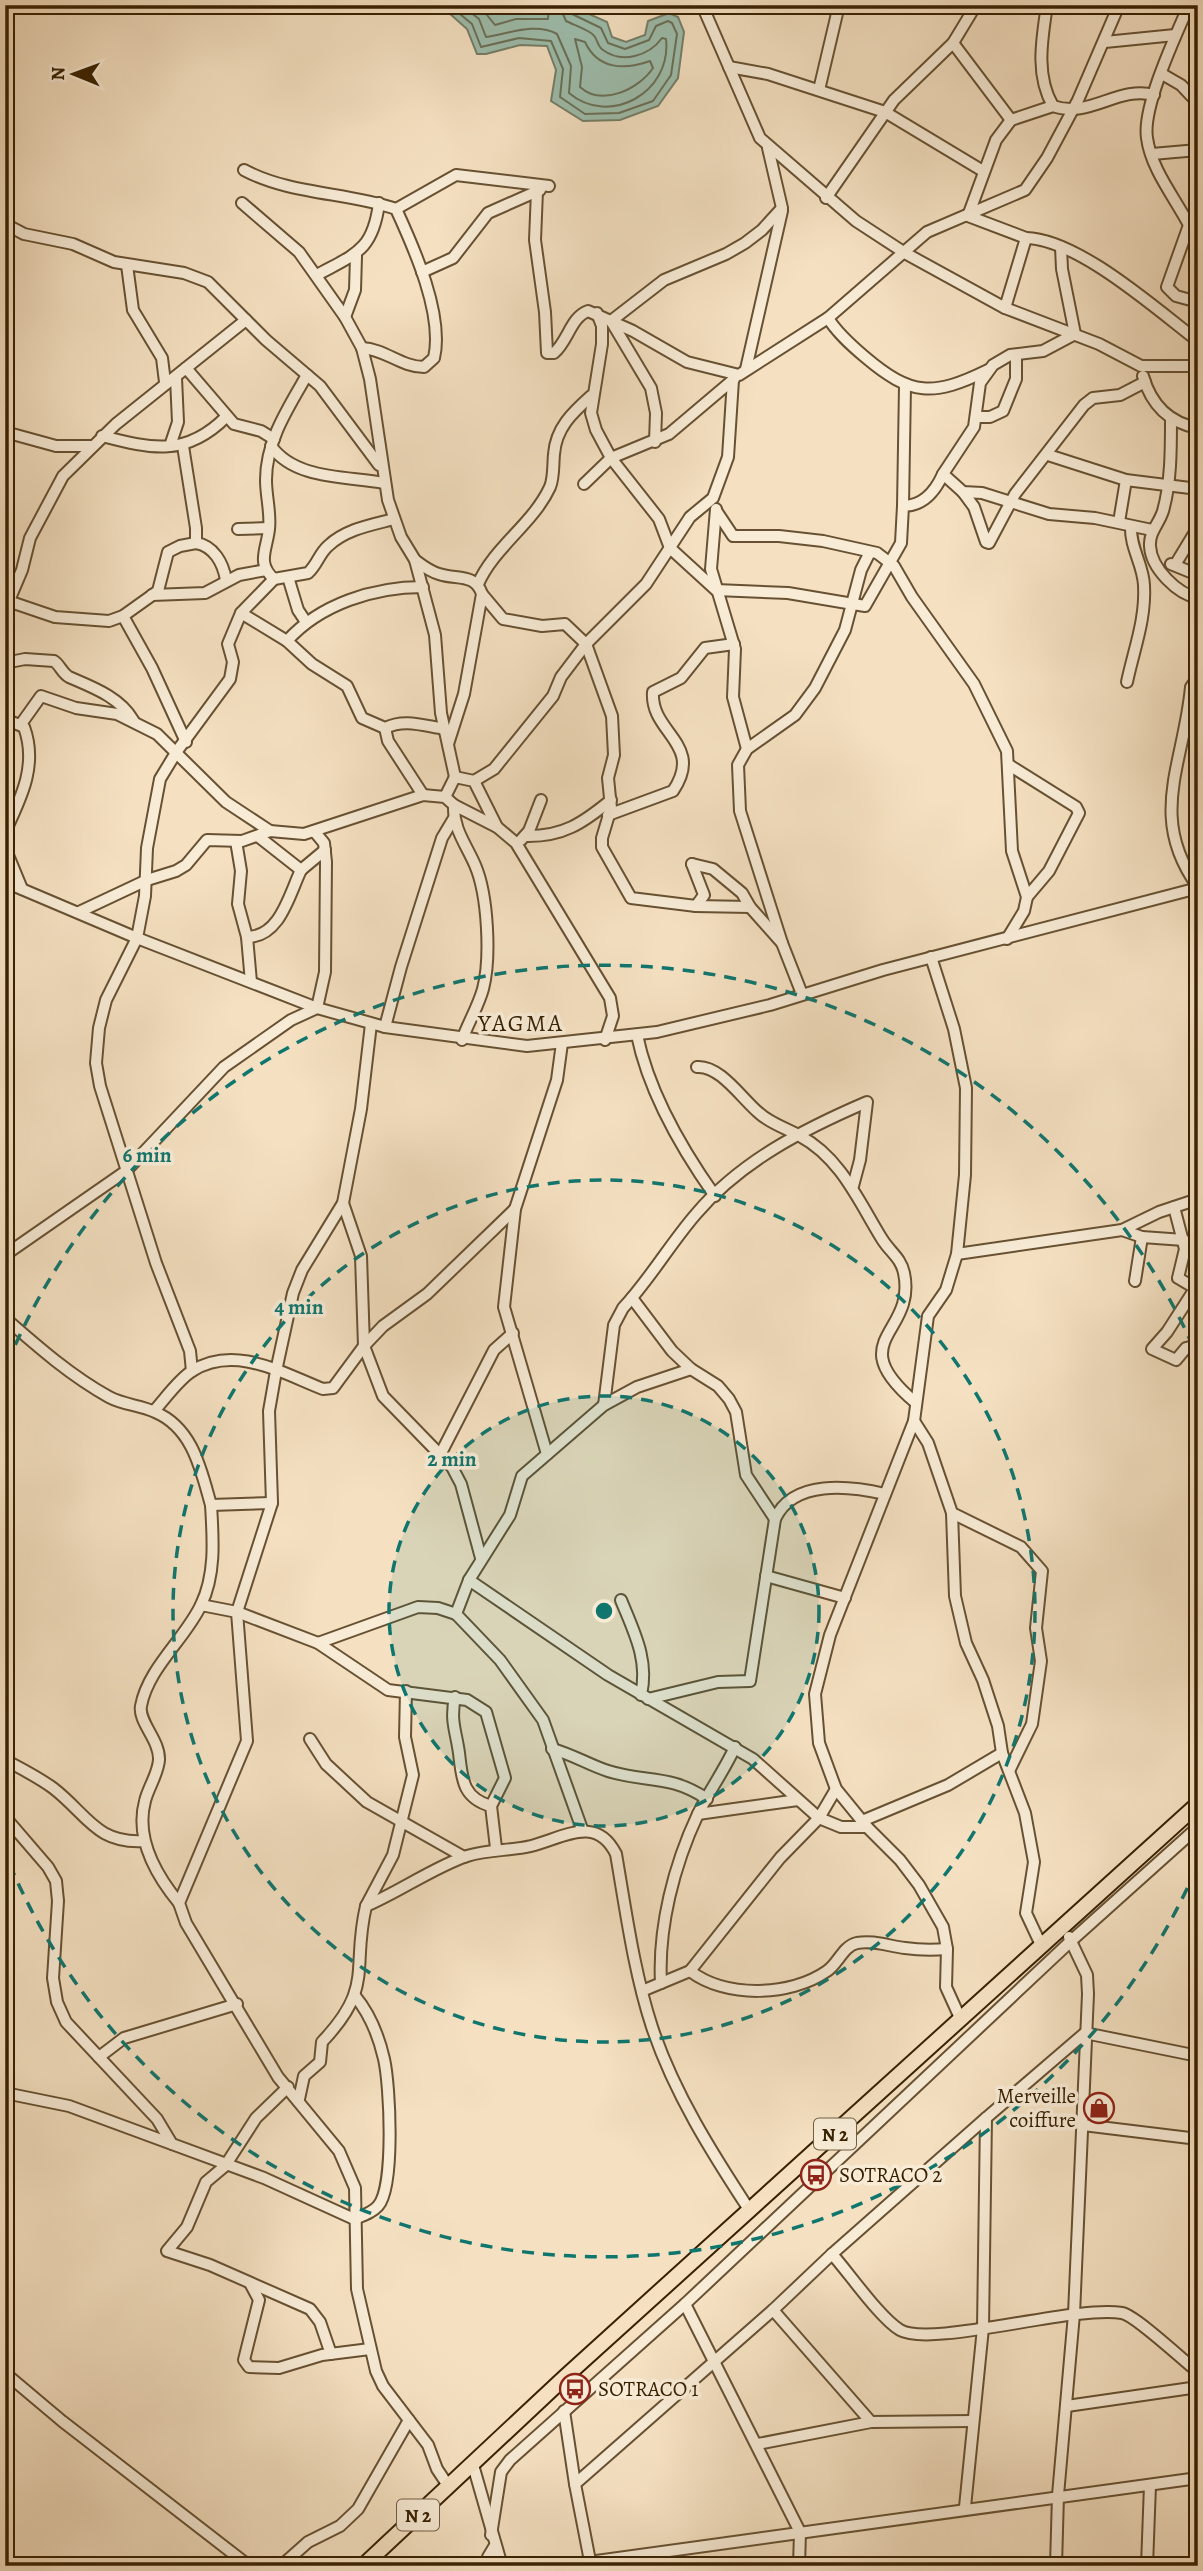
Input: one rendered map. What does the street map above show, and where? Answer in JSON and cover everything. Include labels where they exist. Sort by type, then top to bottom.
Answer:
[{"type":"main road","name":"N 2","points":[[363,2566],[565,2377],[1198,1804]]},
{"type":"street","points":[[702,5],[760,138],[826,198],[905,253],[1006,308],[1075,334],[1141,366],[1198,366]]},
{"type":"street","points":[[819,90],[839,5]]},
{"type":"street","points":[[826,198],[885,112],[953,43],[976,5]]},
{"type":"street","points":[[1047,5],[1040,62],[1047,95],[1053,106]]},
{"type":"street","points":[[584,484],[611,458],[655,442],[678,428],[739,375],[828,318],[858,289],[905,253],[927,232],[1025,190],[1047,158],[1071,112],[1105,42],[1119,5]]},
{"type":"street","points":[[1189,5],[1175,35],[1154,95],[1147,130],[1152,154],[1170,195],[1189,225],[1167,286],[1176,296],[1198,302]]},
{"type":"street","points":[[1105,42],[1175,35]]},
{"type":"street","points":[[953,43],[1011,120]]},
{"type":"street","points":[[729,67],[819,90],[885,112],[983,171]]},
{"type":"street","points":[[1162,74],[1181,85],[1198,103]]},
{"type":"street","points":[[968,216],[996,140],[1011,120],[1053,106],[1071,112],[1132,92],[1154,95]]},
{"type":"street","points":[[455,777],[474,781],[494,769],[553,696],[561,677],[586,644],[646,584],[690,517],[713,498],[728,457],[739,375],[782,208],[768,148]]},
{"type":"street","points":[[1152,154],[1198,150]]},
{"type":"street","points":[[244,170],[282,184],[379,203],[396,209],[422,272],[436,339],[434,358],[430,363],[415,367],[382,350],[362,348]]},
{"type":"street","points":[[396,209],[456,176],[549,186],[488,213],[453,258],[422,272]]},
{"type":"street","points":[[537,191],[535,249],[545,312],[547,353],[554,353],[565,344],[579,314],[588,311],[597,313],[687,362],[739,375]]},
{"type":"street","points":[[242,203],[299,252],[345,317],[362,348],[370,379],[384,483],[394,519],[415,560],[435,635],[439,701],[455,777],[445,797]]},
{"type":"street","points":[[317,275],[356,256],[373,231],[379,203]]},
{"type":"street","points":[[611,321],[664,280],[726,254],[745,243],[762,230],[782,208]]},
{"type":"street","points":[[968,216],[1026,238],[1061,247],[1094,264],[1198,341]]},
{"type":"street","points":[[5,225],[24,234],[61,240],[127,265],[199,277],[214,286],[246,320],[333,400],[381,467]]},
{"type":"street","points":[[1006,308],[1026,238]]},
{"type":"street","points":[[1061,247],[1062,269],[1075,334]]},
{"type":"street","points":[[345,317],[355,290],[356,256]]},
{"type":"street","points":[[127,265],[133,310],[162,358],[170,380],[178,422],[170,446]]},
{"type":"street","points":[[597,313],[602,326],[600,358],[591,396],[591,412],[596,430],[611,458],[653,508],[670,548],[716,590],[788,593],[851,606],[865,606],[889,559],[901,543],[905,386]]},
{"type":"street","points":[[828,318],[855,348],[905,386],[932,390],[990,369]]},
{"type":"street","points":[[226,580],[214,553],[207,546],[196,543],[180,545],[165,555],[162,584],[152,595],[123,616],[99,622],[55,617],[7,603],[35,529],[63,476],[102,436],[246,320]]},
{"type":"street","points":[[611,321],[651,388],[656,413],[655,442]]},
{"type":"street","points":[[903,506],[914,506],[923,501],[974,427],[980,383],[990,369],[1001,359],[1043,351],[1075,334]]},
{"type":"street","points":[[976,417],[990,417],[1003,411],[1016,379],[1016,355]]},
{"type":"street","points":[[1141,366],[1145,382],[1160,408],[1171,420],[1198,428]]},
{"type":"street","points":[[186,368],[226,417],[240,427],[261,431],[272,442],[280,457],[310,471],[384,483]]},
{"type":"street","points":[[270,575],[263,554],[269,528],[266,480],[272,442],[307,375]]},
{"type":"street","points":[[943,474],[963,492],[974,507],[989,543],[1010,503],[1084,405],[1093,398],[1120,395],[1145,382]]},
{"type":"street","points":[[448,744],[464,694],[480,589],[487,568],[528,521],[551,485],[559,433],[572,413],[591,396]]},
{"type":"street","points":[[102,436],[138,446],[183,446],[198,439],[226,417]]},
{"type":"street","points":[[1171,420],[1163,511],[1152,530],[1150,549],[1155,561],[1177,589],[1186,596],[1198,598]]},
{"type":"street","points":[[5,432],[56,446],[91,446]]},
{"type":"street","points":[[183,446],[196,543]]},
{"type":"street","points":[[1048,455],[1126,480],[1198,489]]},
{"type":"street","points":[[1119,522],[1126,480]]},
{"type":"street","points":[[963,492],[982,493],[1049,514],[1119,522],[1152,530]]},
{"type":"street","points":[[713,498],[717,512],[733,536],[796,537],[870,552],[889,559],[974,684],[1002,733],[1009,765],[1012,851],[1027,898]]},
{"type":"street","points":[[717,512],[711,560],[716,590],[734,644],[733,696],[747,749]]},
{"type":"street","points":[[152,595],[205,593],[226,580],[270,575],[288,577],[309,573],[329,545],[346,534],[394,519]]},
{"type":"street","points":[[1127,682],[1142,632],[1144,600],[1144,583],[1131,539],[1131,526]]},
{"type":"street","points":[[1175,565],[1198,527]]},
{"type":"street","points":[[238,529],[269,528]]},
{"type":"street","points":[[803,994],[782,943],[740,811],[738,765],[747,749],[796,715],[815,688],[845,630],[864,559],[870,552]]},
{"type":"street","points":[[415,560],[428,570],[480,589],[503,619],[542,626],[565,624],[586,644],[612,716],[615,744],[608,778],[611,800],[601,838],[604,855],[631,898],[696,906],[750,906]]},
{"type":"street","points":[[1155,561],[1175,565],[1198,575]]},
{"type":"street","points":[[192,1371],[190,1351],[100,1086],[96,1063],[99,1028],[106,1000],[136,938],[147,880],[147,848],[160,779],[177,751],[230,680],[233,662],[228,644],[241,613],[270,575]]},
{"type":"street","points":[[288,577],[298,610],[306,621]]},
{"type":"street","points":[[287,641],[306,621],[367,595],[393,589],[422,587]]},
{"type":"street","points":[[241,613],[287,641],[312,664],[347,687],[362,718],[385,728]]},
{"type":"street","points":[[123,616],[152,668],[186,742]]},
{"type":"street","points":[[608,815],[673,791],[681,774],[683,751],[676,739],[665,730],[653,692],[681,678],[705,648],[734,644]]},
{"type":"street","points":[[5,663],[25,660],[54,661],[66,675],[82,680],[117,702],[133,720],[177,751],[226,802],[270,831],[304,834],[423,796],[445,797],[521,839],[573,829],[611,800]]},
{"type":"street","points":[[5,882],[136,938],[317,1008],[371,1024],[462,1040],[527,1046],[637,1035],[771,1005],[932,957],[1198,888],[1175,848],[1170,811],[1191,687],[1198,677]]},
{"type":"street","points":[[21,724],[41,696],[76,708],[117,714],[133,720]]},
{"type":"street","points":[[5,719],[21,724],[27,736],[28,776],[21,802],[5,832]]},
{"type":"street","points":[[385,728],[393,724],[412,723],[445,729]]},
{"type":"street","points":[[385,728],[387,741],[423,796]]},
{"type":"street","points":[[1007,939],[1024,911],[1027,898],[1049,871],[1079,813],[1076,807],[1009,765]]},
{"type":"street","points":[[474,781],[497,827]]},
{"type":"street","points":[[521,839],[541,800]]},
{"type":"street","points":[[454,804],[454,818],[462,843],[475,865],[485,912],[484,982],[462,1040]]},
{"type":"street","points":[[385,1027],[444,829],[454,818]]},
{"type":"street","points":[[79,912],[186,865],[207,840],[236,841],[259,837],[270,831]]},
{"type":"street","points":[[5,1255],[127,1171],[224,1067],[273,1032],[317,1008],[325,972],[325,850],[314,831]]},
{"type":"street","points":[[259,837],[301,870]]},
{"type":"street","points":[[521,839],[610,998],[613,1016],[605,1040]]},
{"type":"street","points":[[236,841],[241,871],[238,904],[247,937],[251,982]]},
{"type":"street","points":[[5,848],[22,889]]},
{"type":"street","points":[[247,937],[258,937],[275,923],[301,870],[325,850]]},
{"type":"street","points":[[696,906],[705,895],[692,864],[713,869],[743,892],[750,906],[782,943]]},
{"type":"street","points":[[932,957],[954,1029],[966,1087],[965,1175],[957,1254],[946,1290],[928,1316],[914,1420],[830,1636],[815,1694],[819,1743],[836,1789],[864,1824],[900,1860],[919,1885],[943,1927],[947,1949],[946,1987],[961,2020]]},
{"type":"street","points":[[179,1903],[247,1741],[237,1612],[272,1503],[269,1411],[293,1293],[302,1270],[344,1203],[361,1109],[371,1024]]},
{"type":"street","points":[[637,1035],[642,1058],[685,1154],[715,1196]]},
{"type":"street","points":[[547,1454],[504,1307],[515,1209],[557,1080],[562,1044]]},
{"type":"street","points":[[696,1067],[712,1069],[761,1115],[801,1136],[825,1155],[853,1186],[861,1205],[888,1249],[900,1258],[904,1269],[906,1294],[883,1346],[881,1358],[887,1373],[916,1403]]},
{"type":"street","points":[[604,1405],[614,1325],[698,1212],[783,1142],[801,1136],[825,1120],[867,1102],[860,1160],[853,1186]]},
{"type":"street","points":[[957,1254],[1122,1230],[1198,1199]]},
{"type":"street","points":[[344,1203],[360,1256],[364,1346],[383,1396],[390,1406],[441,1453],[461,1484],[481,1558]]},
{"type":"street","points":[[1174,1207],[1184,1240],[1178,1278],[1196,1286],[1167,1332],[1152,1349],[1177,1360],[1186,1348],[1198,1345]]},
{"type":"street","points":[[154,1411],[192,1371],[234,1359],[247,1360],[329,1390],[364,1346],[392,1318],[428,1294],[515,1209]]},
{"type":"street","points":[[1122,1230],[1142,1237],[1184,1240]]},
{"type":"street","points":[[1135,1281],[1142,1237]]},
{"type":"street","points":[[632,1298],[672,1351],[691,1369],[718,1385],[729,1399],[736,1412],[746,1475],[775,1519]]},
{"type":"street","points":[[5,1305],[5,1335]]},
{"type":"street","points":[[6,1318],[54,1360],[110,1397],[154,1411],[177,1426],[198,1460],[211,1505],[213,1548],[201,1605],[150,1683],[141,1705],[141,1713],[157,1744],[159,1762],[144,1802],[141,1823],[144,1840],[163,1884],[179,1903],[186,1923],[237,2004],[257,2045],[345,2163],[355,2188],[357,2289],[370,2349],[383,2386],[428,2445],[437,2469],[449,2487]]},
{"type":"street","points":[[441,1453],[494,1350],[513,1334]]},
{"type":"street","points":[[456,1614],[481,1558],[510,1515],[522,1476],[604,1405],[637,1387],[691,1369]]},
{"type":"street","points":[[914,1420],[928,1443],[951,1513],[955,1596],[966,1643],[984,1680],[998,1726],[1002,1753],[1025,1813],[1034,1862],[1026,1913],[1041,1945]]},
{"type":"street","points":[[645,1697],[718,1682],[750,1681],[775,1519],[785,1502],[800,1495],[853,1487],[885,1494]]},
{"type":"street","points":[[211,1505],[272,1503]]},
{"type":"street","points":[[951,1513],[1021,1547],[1042,1571],[1036,1628],[1041,1661],[1032,1724],[1010,1769]]},
{"type":"street","points":[[766,1576],[845,1598]]},
{"type":"street","points":[[469,1580],[516,1615],[645,1697],[735,1747],[761,1765],[819,1818],[841,1827],[864,1824],[948,1786],[1002,1753]]},
{"type":"street","points":[[621,1600],[643,1656],[645,1697]]},
{"type":"street","points":[[201,1605],[237,1612],[318,1643],[388,1690],[455,1697],[467,1700],[486,1712],[505,1778],[491,1806],[496,1848]]},
{"type":"street","points":[[318,1643],[418,1607],[438,1608],[456,1614],[500,1660],[543,1720],[582,1829]]},
{"type":"street","points":[[299,2099],[304,2076],[320,2062],[322,2042],[334,2032],[355,1996],[362,1960],[359,1936],[366,1906],[393,1855],[413,1768],[405,1737],[406,1691]]},
{"type":"street","points":[[455,1697],[452,1725],[460,1777],[464,1787],[474,1798],[491,1806]]},
{"type":"street","points":[[310,1739],[326,1764],[367,1802],[464,1857]]},
{"type":"street","points":[[661,1983],[659,1956],[666,1917],[698,1814],[735,1747]]},
{"type":"street","points":[[552,1749],[571,1754],[607,1771],[680,1783],[708,1799]]},
{"type":"street","points":[[5,1760],[55,1789],[96,1830],[126,1841],[144,1840]]},
{"type":"street","points":[[642,1991],[690,1971],[780,1858],[819,1818],[836,1789]]},
{"type":"street","points":[[698,1814],[797,1800]]},
{"type":"street","points":[[5,1817],[48,1867],[56,1881],[58,1901],[53,1952],[57,2003],[77,2038],[99,2057],[158,2119],[172,2144]]},
{"type":"street","points":[[489,2566],[488,2557],[493,2541],[503,2467],[685,2304],[1071,1941],[1198,1827]]},
{"type":"street","points":[[366,1906],[464,1857],[496,1848],[523,1848],[582,1829],[604,1838],[616,1854],[642,1991],[653,2029],[671,2074],[708,2146],[750,2211]]},
{"type":"street","points":[[1056,2566],[1058,2495],[1074,2314],[1087,1975],[1062,1926]]},
{"type":"street","points":[[690,1971],[704,1982],[723,1987],[762,1990],[804,1982],[825,1973],[853,1944],[868,1942],[904,1948],[947,1949]]},
{"type":"street","points":[[5,2093],[69,2106],[225,2166],[264,2178],[354,2219],[370,2212],[382,2199],[390,2150],[384,2060],[374,2030],[355,1996]]},
{"type":"street","points":[[99,2057],[124,2038],[237,2004]]},
{"type":"street","points":[[1085,2033],[1198,2056]]},
{"type":"street","points":[[575,2484],[1085,2033]]},
{"type":"street","points":[[288,2087],[256,2118],[225,2166],[206,2182],[187,2227],[167,2251],[210,2264],[314,2312],[331,2354]]},
{"type":"street","points":[[965,2507],[983,2328],[986,2118]]},
{"type":"street","points":[[1083,2125],[1198,2139]]},
{"type":"street","points":[[832,2254],[902,2331],[921,2334],[983,2328],[1074,2314],[1128,2315],[1198,2372]]},
{"type":"street","points":[[251,2285],[259,2300],[244,2360],[247,2366],[279,2368],[331,2354],[370,2349]]},
{"type":"street","points":[[685,2304],[758,2444],[800,2532],[799,2566]]},
{"type":"street","points":[[773,2310],[871,2422]]},
{"type":"street","points":[[5,2373],[62,2421],[244,2562],[261,2566]]},
{"type":"street","points":[[1066,2406],[1198,2387]]},
{"type":"street","points":[[564,2411],[590,2561]]},
{"type":"street","points":[[281,2566],[308,2542],[340,2526],[358,2509],[409,2420]]},
{"type":"street","points":[[758,2444],[871,2422],[973,2421]]},
{"type":"street","points":[[473,2465],[493,2541],[501,2554],[502,2566]]},
{"type":"street","points":[[560,2566],[965,2507],[1198,2477]]},
{"type":"street","points":[[1147,2566],[1150,2485]]},
{"type":"water","points":[[440,5],[569,5],[607,22],[612,37],[626,42],[645,35],[648,21],[669,13],[678,17],[684,32],[678,78],[658,106],[620,120],[583,121],[551,101],[556,70],[547,46],[520,45],[477,54],[467,29]]},
{"type":"place","name":"Merveille coiffure","points":[[1099,2108]]},
{"type":"place","name":"SOTRACO 2","points":[[816,2175]]},
{"type":"place","name":"SOTRACO 1","points":[[575,2389]]},
{"type":"district","name":"YAGMA","points":[[521,1023]]}]
